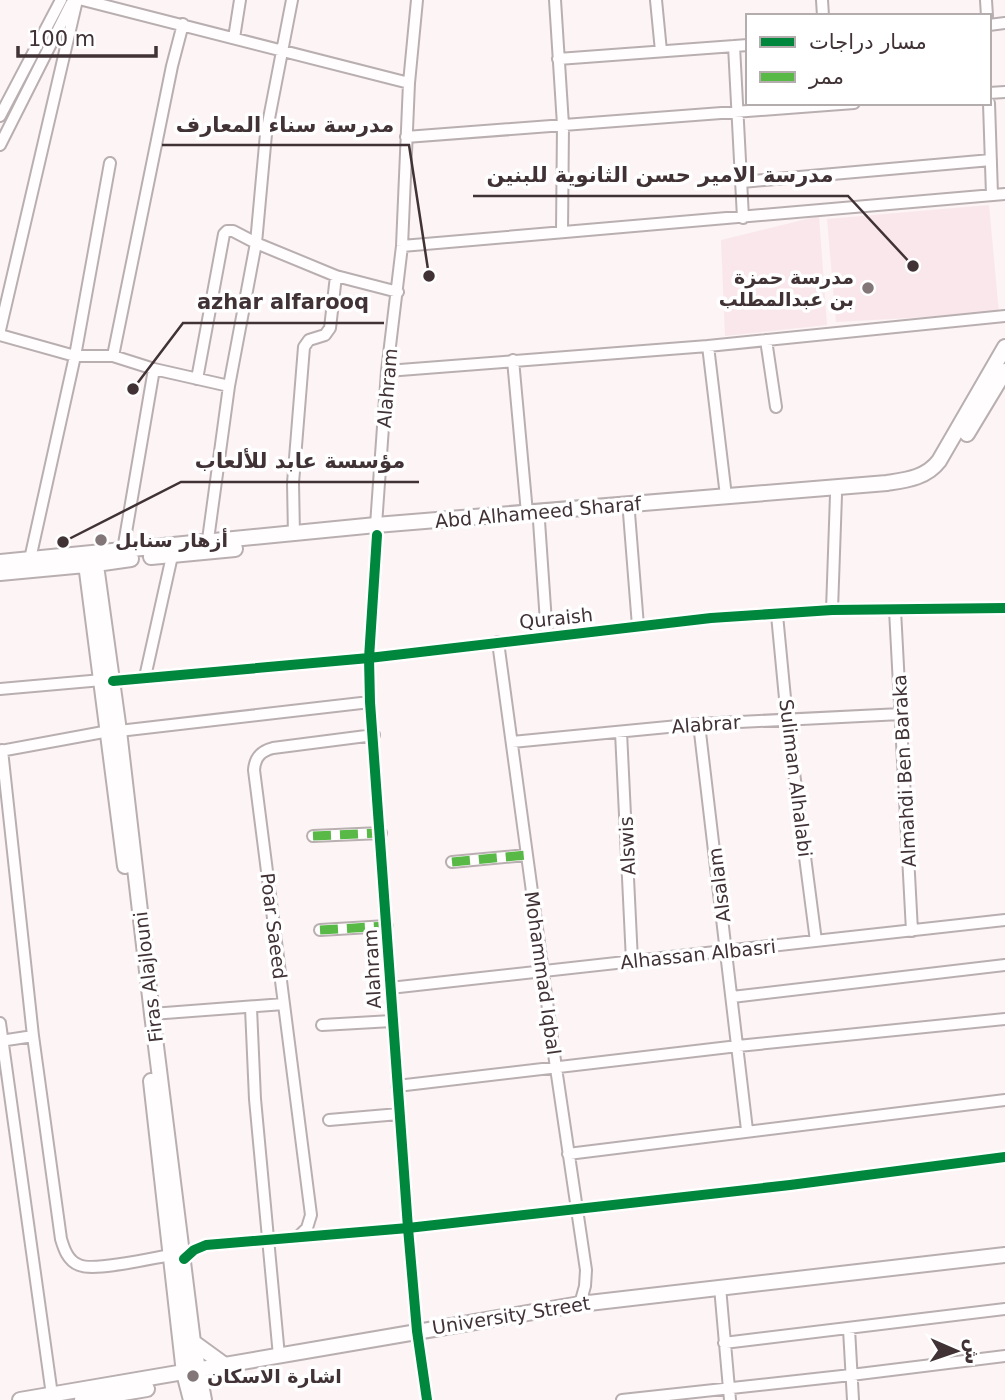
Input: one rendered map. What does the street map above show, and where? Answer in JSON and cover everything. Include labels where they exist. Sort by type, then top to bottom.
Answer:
[{"type":"main road","name":"Abd Alhameed Sharaf","points":[[123,555],[172,556],[294,535],[533,517],[726,496],[887,483],[923,474],[935,466],[947,450],[1005,347]]},
{"type":"main road","name":"Abd Alhameed Sharaf","points":[[533,517],[629,513],[907,488],[936,476],[951,460],[1005,371]]},
{"type":"main road","name":"Abd Alhameed Sharaf","points":[[0,573],[62,568],[123,555],[376,530]]},
{"type":"main road","points":[[62,568],[95,592],[123,555]]},
{"type":"main road","name":"Abd Alhameed Sharaf","points":[[0,562],[30,559],[90,560]]},
{"type":"main road","name":"Firas Alajlouni","points":[[90,560],[152,1014],[191,1376],[204,1400]]},
{"type":"main road","name":"Firas Alajlouni","points":[[114,731],[178,1257],[193,1342],[191,1400]]},
{"type":"main road","name":"University Street","points":[[82,1400],[226,1366],[580,1304],[1005,1255]]},
{"type":"main road","points":[[193,1342],[226,1366]]},
{"type":"main road","name":"University Street","points":[[20,1400],[191,1376]]},
{"type":"street","points":[[0,116],[61,0]]},
{"type":"street","points":[[0,145],[75,0]]},
{"type":"street","points":[[75,0],[0,332],[75,356],[113,356],[154,369],[229,386]]},
{"type":"street","points":[[83,0],[409,83]]},
{"type":"street","points":[[138,13],[141,0]]},
{"type":"street","points":[[234,38],[240,0]]},
{"type":"street","points":[[207,548],[229,386],[256,243],[266,134],[292,0]]},
{"type":"street","name":"Alahram","points":[[417,0],[409,83],[402,246],[387,371],[369,658],[399,1114],[416,1331],[427,1400]]},
{"type":"street","points":[[555,0],[564,125],[562,231]]},
{"type":"street","points":[[656,0],[661,51]]},
{"type":"street","points":[[113,356],[183,24]]},
{"type":"street","points":[[558,59],[746,45]]},
{"type":"street","points":[[734,46],[743,218]]},
{"type":"street","points":[[406,137],[828,105]]},
{"type":"street","points":[[989,105],[992,195]]},
{"type":"street","points":[[741,182],[991,160]]},
{"type":"street","points":[[30,559],[75,356],[110,163]]},
{"type":"street","points":[[402,246],[1005,194]]},
{"type":"street","points":[[197,379],[225,232],[233,231],[336,276],[398,292]]},
{"type":"street","points":[[294,535],[293,483],[304,347],[309,340],[325,335],[330,328],[336,276]]},
{"type":"street","points":[[387,371],[708,346],[1005,316]]},
{"type":"street","points":[[766,340],[776,407]]},
{"type":"street","points":[[708,346],[726,496]]},
{"type":"street","points":[[513,360],[547,637]]},
{"type":"street","points":[[123,555],[154,369]]},
{"type":"street","points":[[832,610],[836,495]]},
{"type":"street","points":[[629,513],[638,626]]},
{"type":"street","points":[[145,677],[172,556]]},
{"type":"street","name":"Quraish","points":[[0,689],[369,658],[711,618],[832,610],[1005,608]]},
{"type":"street","name":"Almahdi Ben Baraka","points":[[895,610],[912,931]]},
{"type":"street","name":"Suliman Alhalabi","points":[[777,615],[816,940]]},
{"type":"street","name":"Mohammad Iqbal","points":[[498,642],[586,1278],[580,1304]]},
{"type":"street","points":[[370,702],[114,731],[1,751],[33,1036],[64,1250],[75,1263],[89,1268],[178,1257],[206,1245],[337,1235],[790,1185],[1005,1157]]},
{"type":"street","name":"Alabrar","points":[[512,743],[699,724],[901,714]]},
{"type":"street","name":"Alsalam","points":[[699,724],[747,1130]]},
{"type":"street","name":"Alswis","points":[[621,732],[632,961]]},
{"type":"street","name":"Poar Saeed","points":[[312,1215],[254,770],[255,761],[260,753],[274,748],[374,735]]},
{"type":"street","points":[[313,836],[380,833]]},
{"type":"street","points":[[452,862],[527,855]]},
{"type":"street","name":"Alhassan Albasri","points":[[390,988],[1005,920]]},
{"type":"street","points":[[320,930],[387,926]]},
{"type":"street","points":[[732,997],[1005,965]]},
{"type":"street","points":[[152,1014],[284,1004]]},
{"type":"street","points":[[251,1008],[255,1099],[279,1356]]},
{"type":"street","points":[[397,1086],[738,1046],[1005,1019]]},
{"type":"street","points":[[322,1025],[392,1021]]},
{"type":"street","points":[[0,1023],[52,1395]]},
{"type":"street","points":[[1,1041],[33,1036]]},
{"type":"street","points":[[568,1154],[1005,1100]]},
{"type":"street","points":[[329,1120],[399,1114]]},
{"type":"street","points":[[312,1215],[319,1226],[337,1235]]},
{"type":"street","points":[[297,1238],[307,1228],[312,1215]]},
{"type":"street","points":[[720,1287],[730,1400]]},
{"type":"street","points":[[724,1343],[1005,1309]]},
{"type":"street","points":[[849,1329],[853,1400]]},
{"type":"street","points":[[622,1400],[851,1376],[1005,1356]]},
{"type":"shaded area","points":[[989,205],[999,313],[836,322],[827,219]]},
{"type":"shaded area","points":[[819,216],[827,325],[725,336],[721,240]]},
{"type":"marked path","points":[[313,836],[381,833]]},
{"type":"marked path","points":[[452,862],[527,855]]},
{"type":"marked path","points":[[320,930],[387,926]]},
{"type":"cycle path","points":[[377,535],[369,658],[370,702],[408,1228],[417,1331],[427,1400]]},
{"type":"cycle path","points":[[113,681],[369,658],[711,618],[832,610],[1005,608]]},
{"type":"cycle path","points":[[184,1259],[194,1250],[206,1245],[408,1228],[790,1185],[1005,1157]]},
{"type":"place","name":"مدرسة الامير حسن الثانوية للبنين","points":[[913,266]]},
{"type":"place","name":"مدرسة سناء المعارف","points":[[429,276]]},
{"type":"place","name":"مدرسة حمزة بن عبدالمطلب","points":[[868,288]]},
{"type":"place","name":"azhar alfarooq","points":[[133,389]]},
{"type":"place","name":"أزهار سنابل","points":[[101,540]]},
{"type":"place","name":"مؤسسة عابد للألعاب","points":[[63,542]]},
{"type":"place","name":"اشارة الاسكان","points":[[193,1376]]}]
